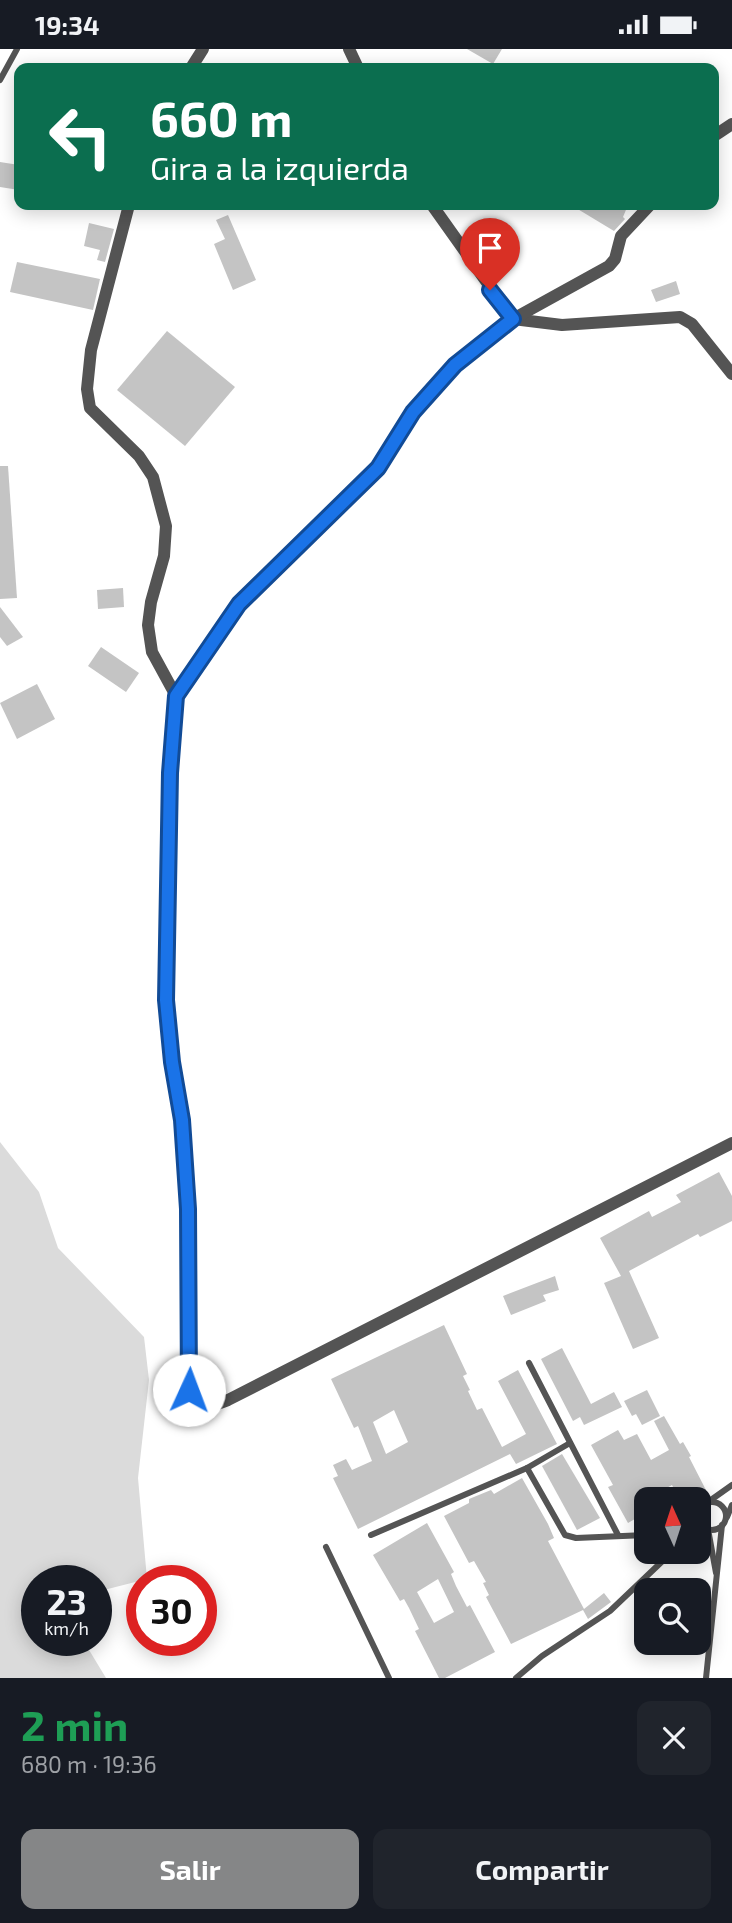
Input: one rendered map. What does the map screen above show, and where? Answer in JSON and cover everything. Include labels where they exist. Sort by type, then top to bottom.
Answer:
[{"type":"street","points":[[128,210],[91,350],[87,389],[90,408],[139,456],[153,477],[163,505],[166,526],[164,556],[151,602],[148,625],[152,652],[176,696]]},
{"type":"street","points":[[436,210],[513,319],[562,325],[680,317],[692,324],[732,374]]},
{"type":"street","points":[[645,210],[621,236],[615,259],[609,266],[513,319],[455,365],[413,412],[378,468],[239,604],[176,696],[170,773],[166,1000],[172,1062],[182,1120],[188,1209],[189,1390],[194,1404],[209,1407],[228,1400],[732,1143]]},
{"type":"lane","points":[[0,80],[17,49]]},
{"type":"lane","points":[[529,1363],[618,1535]]},
{"type":"lane","points":[[372,1535],[527,1468],[570,1443]]},
{"type":"lane","points":[[527,1468],[565,1535],[576,1538],[634,1535]]},
{"type":"lane","points":[[711,1500],[732,1485]]},
{"type":"lane","points":[[706,1678],[726,1513],[722,1506],[711,1502]]},
{"type":"lane","points":[[724,1523],[732,1505]]},
{"type":"lane","points":[[711,1525],[724,1523]]},
{"type":"lane","points":[[326,1547],[389,1678]]},
{"type":"lane","points":[[711,1557],[718,1581]]},
{"type":"lane","points":[[516,1678],[542,1655],[610,1611],[658,1565]]},
{"type":"shaded area","points":[[0,1142],[39,1192],[58,1248],[144,1337],[149,1380],[138,1478],[146,1565],[126,1565],[126,1584],[112,1588],[112,1565],[21,1565],[21,1656],[93,1656],[106,1678],[0,1678]]},
{"type":"building","points":[[467,49],[502,49],[491,63]]},
{"type":"building","points":[[0,162],[14,164],[14,189],[0,187]]},
{"type":"building","points":[[579,210],[626,210],[623,217],[625,219],[614,231]]},
{"type":"building","points":[[228,215],[256,280],[233,290],[214,244],[225,239],[216,220]]},
{"type":"building","points":[[89,223],[114,229],[105,262],[97,260],[100,250],[84,246]]},
{"type":"building","points":[[17,262],[100,279],[93,310],[10,292]]},
{"type":"building","points":[[676,281],[680,294],[656,302],[651,290]]},
{"type":"building","points":[[167,331],[235,387],[185,446],[117,390]]},
{"type":"building","points":[[0,466],[8,466],[17,598],[0,599]]},
{"type":"building","points":[[123,588],[124,607],[98,609],[97,590]]},
{"type":"building","points":[[0,607],[23,637],[7,646],[0,637]]},
{"type":"building","points":[[101,647],[139,673],[126,692],[88,666]]},
{"type":"building","points":[[37,684],[55,719],[17,739],[0,703]]},
{"type":"building","points":[[719,1172],[732,1196],[732,1221],[700,1237],[698,1234],[629,1271],[659,1338],[633,1349],[604,1283],[621,1276],[600,1238],[649,1211],[652,1217],[681,1202],[676,1195]]},
{"type":"building","points":[[555,1276],[559,1290],[543,1295],[546,1301],[511,1315],[503,1296]]},
{"type":"building","points":[[444,1325],[467,1374],[463,1376],[477,1410],[482,1408],[502,1447],[526,1434],[498,1381],[518,1370],[557,1444],[516,1464],[510,1454],[358,1529],[333,1478],[338,1476],[333,1465],[346,1459],[352,1470],[372,1461],[358,1426],[354,1428],[331,1379]],"holes":[[[394,1410],[408,1442],[386,1454],[373,1422]]]},
{"type":"building","points":[[562,1348],[591,1404],[614,1392],[622,1407],[584,1425],[580,1417],[573,1421],[541,1359]]},
{"type":"building","points":[[647,1390],[660,1416],[642,1425],[636,1414],[632,1416],[624,1401]]},
{"type":"building","points":[[664,1416],[680,1444],[683,1442],[691,1456],[689,1457],[704,1487],[634,1487],[634,1520],[628,1523],[608,1487],[613,1485],[591,1445],[618,1430],[624,1440],[637,1434],[651,1460],[669,1450],[654,1421]]},
{"type":"building","points":[[562,1454],[600,1518],[577,1530],[542,1466]]},
{"type":"building","points":[[522,1478],[548,1524],[554,1538],[548,1541],[584,1609],[604,1593],[611,1602],[588,1619],[583,1610],[511,1644],[486,1597],[489,1595],[483,1583],[486,1582],[474,1561],[469,1563],[444,1516],[469,1503],[469,1499],[491,1490],[494,1494]]},
{"type":"building","points":[[427,1523],[454,1572],[451,1574],[467,1607],[470,1605],[495,1652],[445,1678],[439,1678],[415,1631],[419,1629],[409,1608],[404,1599],[400,1601],[373,1555]],"holes":[[[438,1579],[454,1612],[434,1623],[417,1592]]]},
{"type":"route","points":[[189,1390],[188,1209],[182,1120],[172,1062],[166,1000],[170,773],[176,696],[239,604],[378,468],[413,412],[455,365],[513,319],[490,290]]}]
